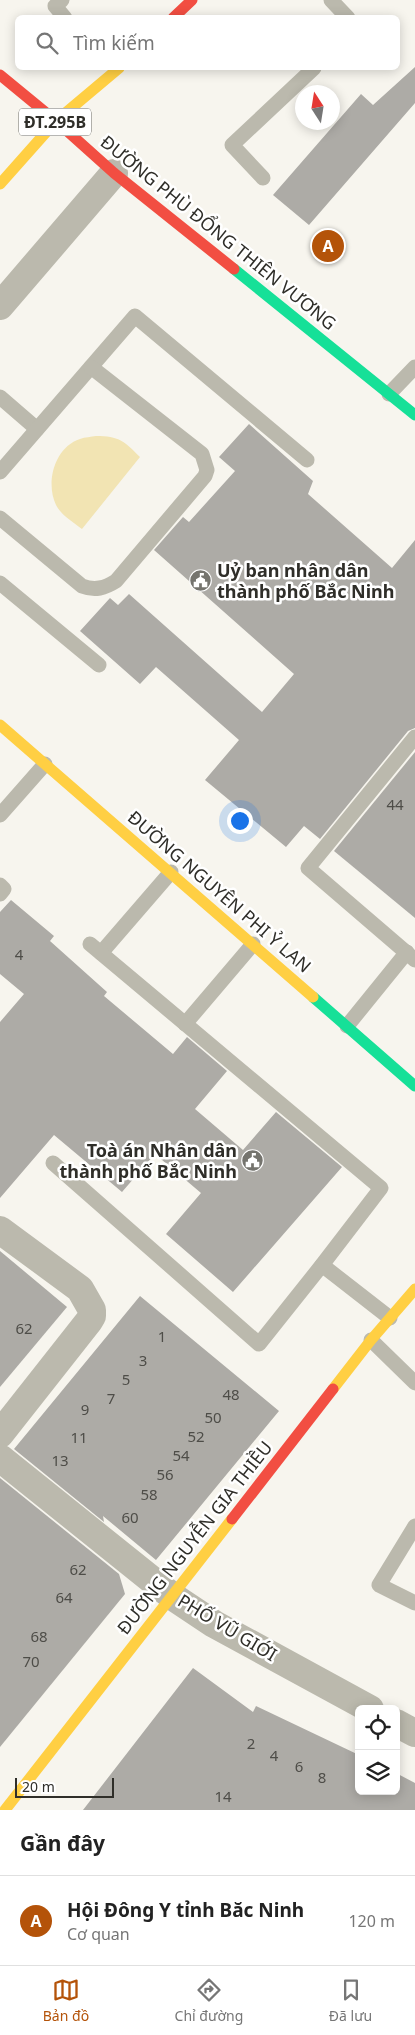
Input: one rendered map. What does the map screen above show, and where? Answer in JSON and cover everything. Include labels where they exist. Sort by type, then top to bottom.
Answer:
[{"type":"street","points":[[176,15],[192,0]]},
{"type":"street","name":"ĐT.295B","points":[[0,184],[56,121],[113,70]]},
{"type":"street","name":"ĐƯỜNG PHÙ ĐỔNG THIÊN VƯƠNG","points":[[0,75],[56,121],[114,173],[415,415]]},
{"type":"street","points":[[0,306],[114,173]]},
{"type":"street","name":"ĐƯỜNG NGUYÊN PHI Ỷ LAN","points":[[0,725],[415,1086]]},
{"type":"street","points":[[0,1230],[80,1290],[90,1304],[92,1316],[0,1434]]},
{"type":"street","name":"ĐƯỜNG NGUYỄN GIA THIỀU","points":[[4,1810],[371,1340],[415,1289]]},
{"type":"street","name":"PHỐ VŨ GIỚI","points":[[0,1458],[172,1596],[214,1624],[363,1705]]},
{"type":"street","points":[[400,1725],[415,1733]]},
{"type":"lane","points":[[331,0],[345,15]]},
{"type":"lane","points":[[263,178],[232,145],[312,70]]},
{"type":"lane","points":[[0,472],[135,316],[307,460]]},
{"type":"lane","points":[[0,518],[82,586],[89,589],[98,589],[116,580],[205,476],[207,470],[202,454],[91,367]]},
{"type":"lane","points":[[389,394],[415,367]]},
{"type":"lane","points":[[0,396],[37,429]]},
{"type":"lane","points":[[0,583],[99,665]]},
{"type":"lane","points":[[347,1026],[411,956],[308,868],[415,737]]},
{"type":"lane","points":[[0,815],[45,764]]},
{"type":"lane","points":[[53,1164],[259,1344],[322,1266],[381,1188],[96,949],[171,872]]},
{"type":"lane","points":[[0,885],[4,889],[0,894]]},
{"type":"lane","points":[[186,1024],[253,944]]},
{"type":"lane","points":[[322,1266],[390,1318]]},
{"type":"lane","points":[[371,1340],[415,1383]]},
{"type":"lane","points":[[415,1526],[379,1585],[415,1603]]},
{"type":"shaded area","points":[[96,436],[116,438],[130,447],[140,457],[82,529],[58,509],[53,496],[52,476],[54,466],[64,449],[80,439]]},
{"type":"building","points":[[415,67],[415,103],[309,225],[273,195],[330,130],[340,130],[340,118],[361,94],[373,105]]},
{"type":"building","points":[[249,424],[313,481],[308,494],[392,568],[415,540],[415,728],[408,731],[320,839],[304,826],[286,847],[205,780],[239,740],[156,667],[140,684],[80,631],[110,598],[118,605],[129,594],[262,712],[294,674],[154,550],[183,517],[189,522],[235,471],[219,457]]},
{"type":"building","points":[[415,752],[415,918],[334,851]]},
{"type":"building","points":[[11,900],[54,936],[50,941],[107,992],[104,996],[173,1054],[187,1037],[227,1071],[195,1109],[243,1150],[276,1112],[342,1167],[233,1292],[166,1234],[201,1193],[155,1154],[122,1192],[54,1135],[0,1198],[0,1022],[24,994],[0,974],[0,912]]},
{"type":"building","points":[[0,1251],[67,1307],[0,1387]]},
{"type":"building","points":[[140,1296],[279,1411],[156,1560],[103,1516],[104,1522],[14,1449]]},
{"type":"building","points":[[0,1478],[119,1574],[125,1594],[0,1747]]},
{"type":"building","points":[[193,1668],[253,1712],[256,1706],[355,1753],[355,1795],[400,1795],[400,1775],[415,1783],[415,1810],[83,1810]]},
{"type":"traffic: fast","points":[[234,269],[415,415]]},
{"type":"traffic: fast","points":[[313,997],[415,1086]]},
{"type":"traffic: slow","points":[[0,184],[56,121],[117,70]]},
{"type":"traffic: slow","points":[[0,725],[313,997]]},
{"type":"traffic: slow","points":[[333,1389],[371,1340],[415,1289]]},
{"type":"traffic: slow","points":[[5,1810],[232,1519]]},
{"type":"traffic: jam","points":[[176,15],[192,0]]},
{"type":"traffic: jam","points":[[0,75],[56,121],[114,173],[234,269]]},
{"type":"traffic: jam","points":[[232,1519],[333,1389]]},
{"type":"place","name":"Hội Đông Y tỉnh Băc Ninh","points":[[328,246]]},
{"type":"place","name":"Uỷ ban nhân dân thành phố Bắc Ninh","points":[[201,581]]},
{"type":"place","name":"Toà án Nhân dân thành phố Bắc Ninh","points":[[253,1161]]}]
